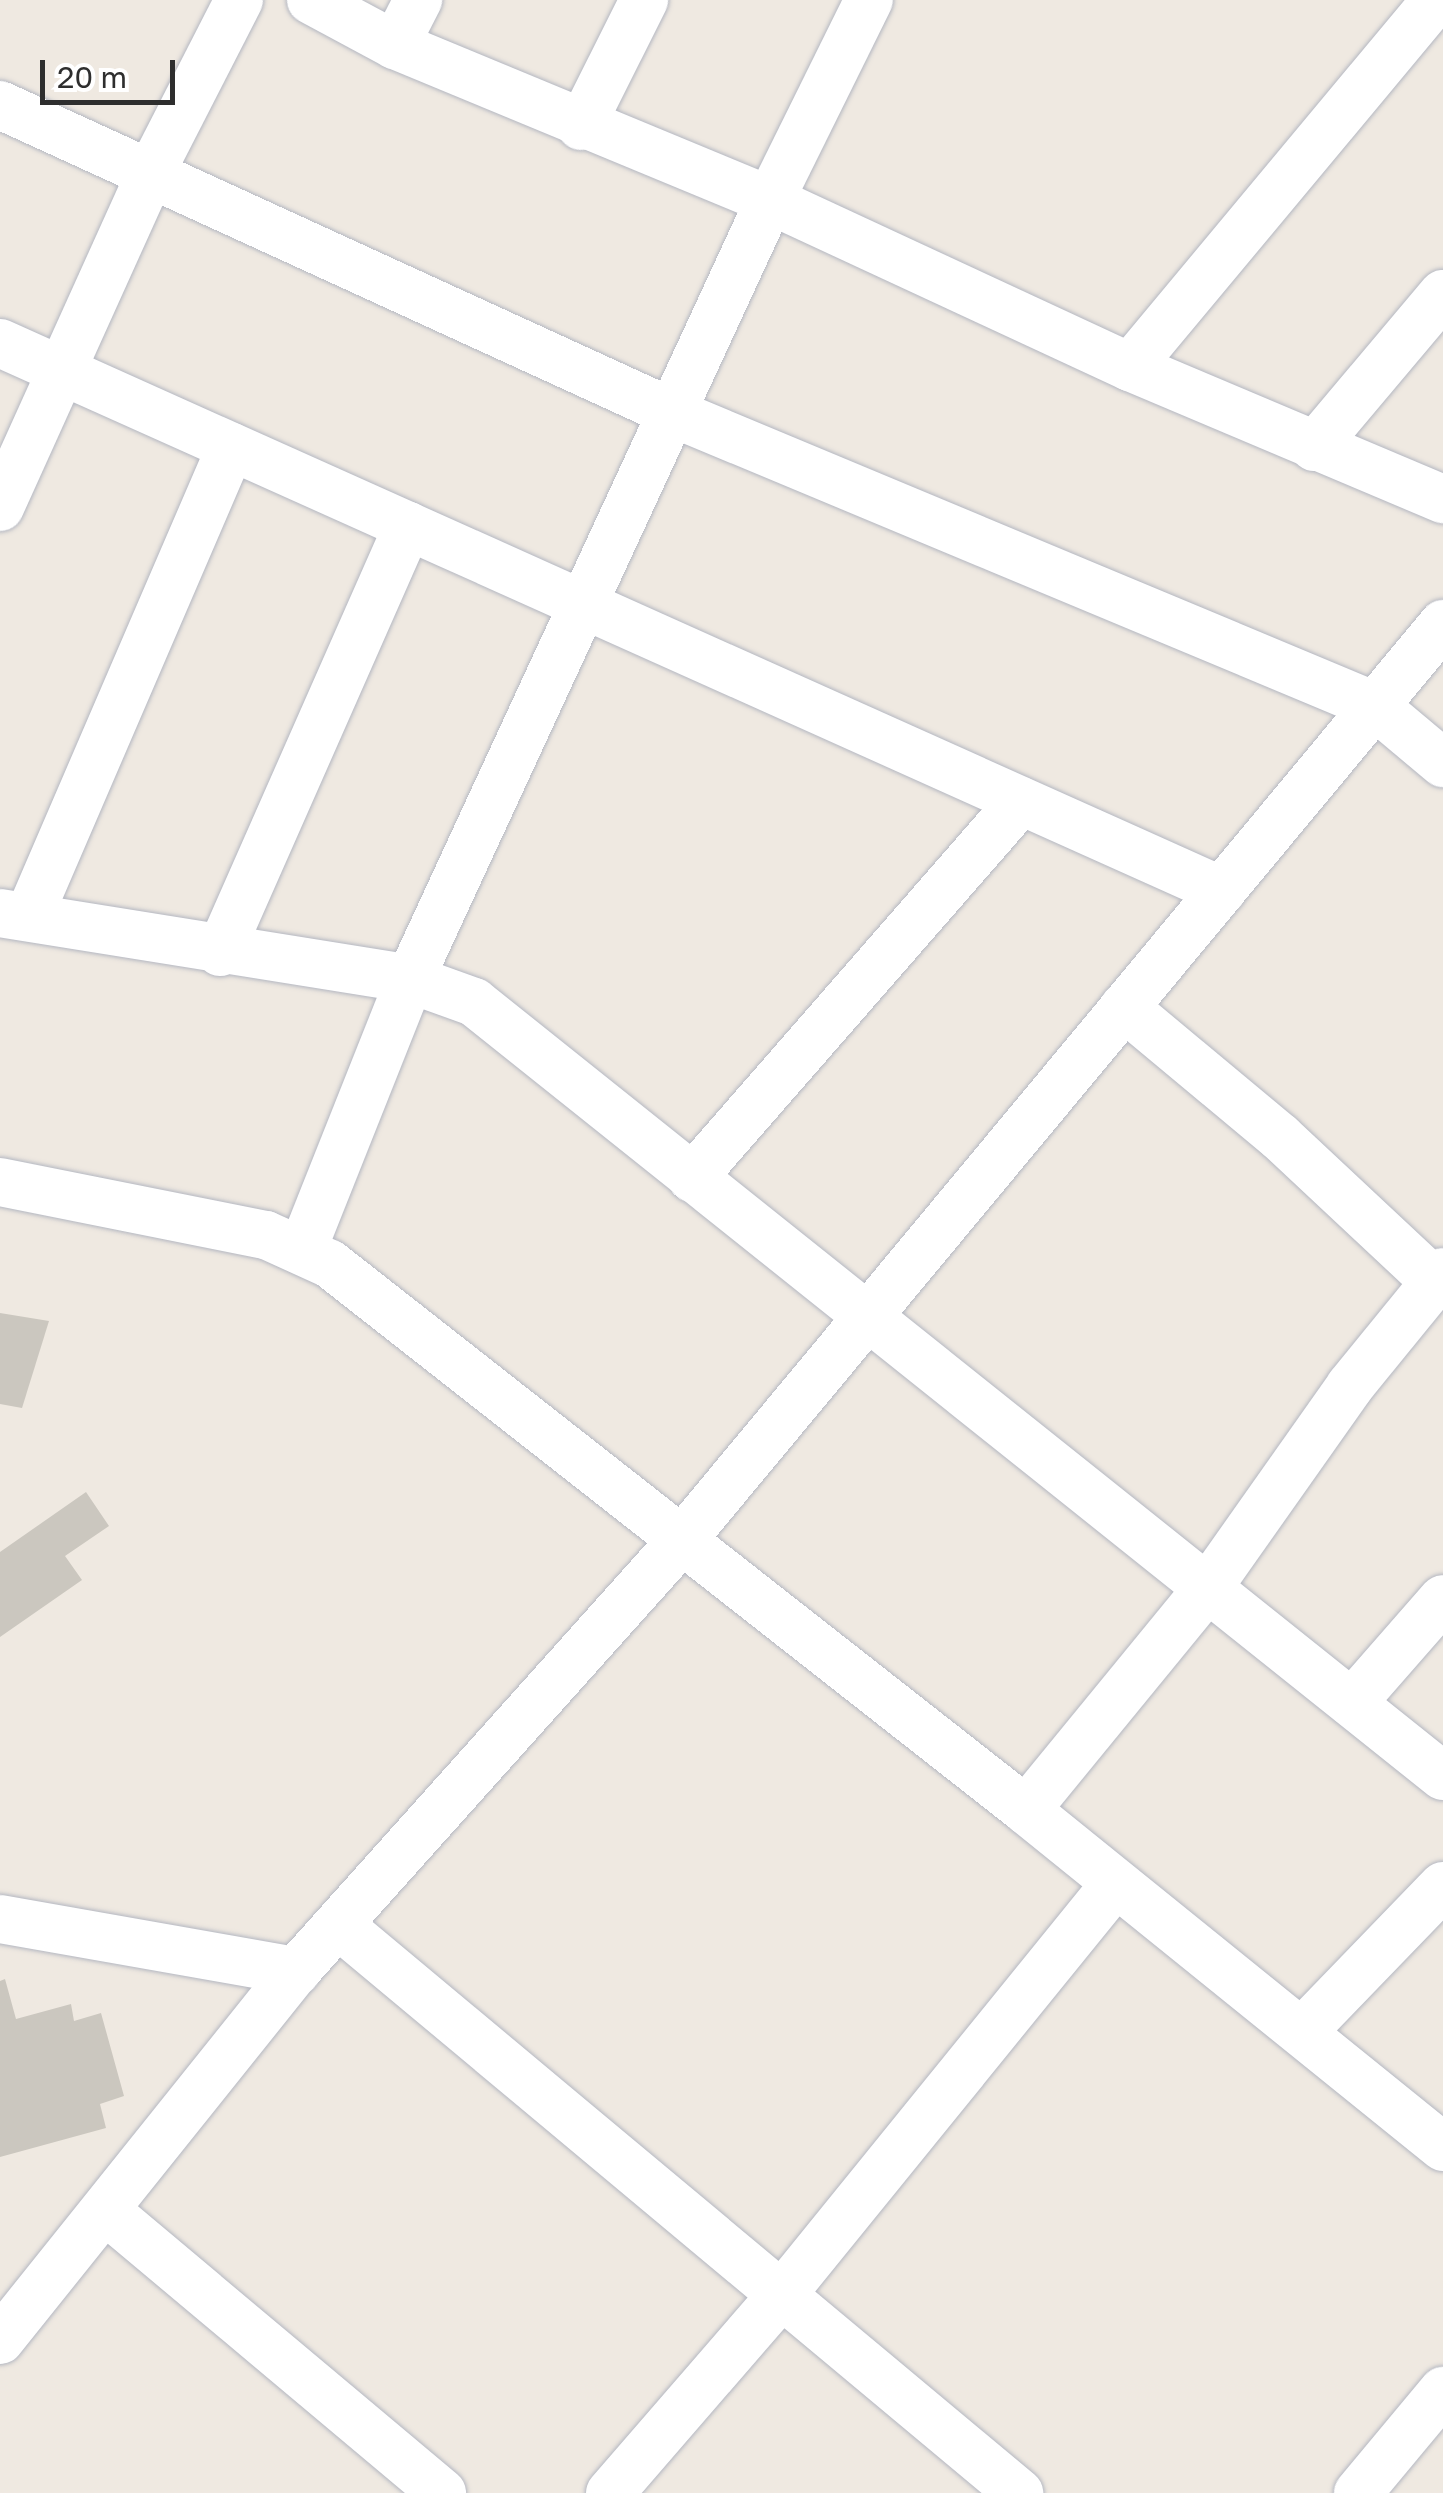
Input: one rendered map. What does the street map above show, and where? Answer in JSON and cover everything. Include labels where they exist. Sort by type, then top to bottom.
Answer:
[{"type":"street","points":[[0,507],[151,172],[238,0]]},
{"type":"street","points":[[310,0],[395,45],[581,126],[770,200],[1314,448],[1443,499]]},
{"type":"street","points":[[395,45],[418,0]]},
{"type":"street","points":[[581,126],[644,0]]},
{"type":"street","points":[[303,1248],[410,979],[770,200],[870,0]]},
{"type":"street","points":[[1130,366],[1436,0]]},
{"type":"street","points":[[0,105],[673,413],[1375,706],[1443,763]]},
{"type":"street","points":[[1314,448],[1443,294]]},
{"type":"street","points":[[0,343],[1222,890]]},
{"type":"street","points":[[231,447],[15,915],[442,986],[514,1030],[866,1318],[1443,1776]]},
{"type":"street","points":[[220,952],[408,526]]},
{"type":"street","points":[[0,2340],[296,1971],[682,1540],[1443,624]]},
{"type":"street","points":[[692,1178],[1021,801]]},
{"type":"street","points":[[1026,1810],[1207,1589],[1350,1386],[1438,1276],[1124,1007]]},
{"type":"street","points":[[0,1182],[303,1248],[1026,1810],[1443,2148]]},
{"type":"street","points":[[1352,1703],[1443,1600]]},
{"type":"street","points":[[610,2493],[780,2297],[1114,1884]]},
{"type":"street","points":[[1302,2032],[1443,1886]]},
{"type":"street","points":[[0,1919],[296,1971]]},
{"type":"street","points":[[340,1926],[1019,2493]]},
{"type":"street","points":[[105,2210],[442,2493]]},
{"type":"street","points":[[1358,2493],[1439,2404]]},
{"type":"building","points":[[0,1313],[49,1321],[22,1408],[0,1404]]},
{"type":"building","points":[[86,1492],[109,1526],[65,1556],[82,1580],[0,1637],[0,1552]]},
{"type":"building","points":[[5,1979],[16,2019],[71,2004],[74,2021],[101,2013],[124,2096],[100,2104],[106,2128],[0,2157],[0,1981]]}]
